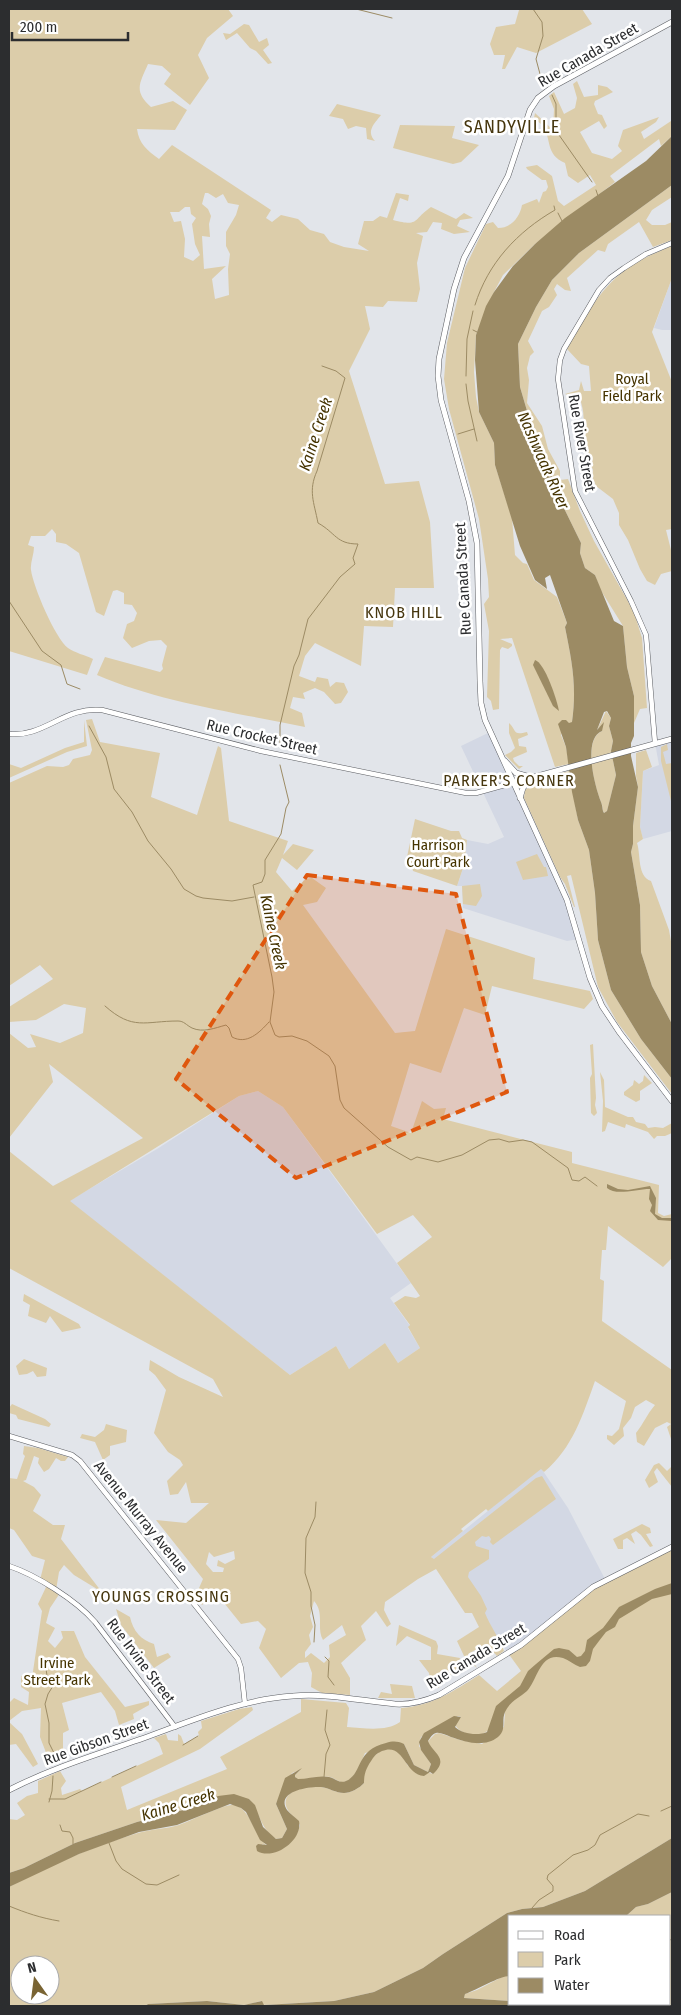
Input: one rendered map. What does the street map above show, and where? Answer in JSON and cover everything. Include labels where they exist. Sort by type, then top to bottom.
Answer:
[{"type":"main road","name":"Rue Canada Street","points":[[672,22],[554,86],[538,98],[530,110],[508,176],[468,248],[454,289],[439,360],[438,384],[474,520],[477,543],[481,703],[485,720],[567,900],[590,978],[602,1006],[620,1033],[672,1101]]},
{"type":"main road","points":[[512,782],[672,739]]},
{"type":"main road","points":[[500,755],[512,770],[531,778]]},
{"type":"main road","points":[[520,798],[523,788],[531,778]]},
{"type":"main road","name":"Rue Canada Street","points":[[192,1721],[245,1704],[295,1696],[320,1696],[395,1704],[417,1703],[427,1700],[439,1695],[521,1645],[593,1587],[672,1547]]},
{"type":"main road","name":"Rue Gibson Street","points":[[9,1790],[59,1767],[192,1721]]},
{"type":"street","name":"Rue River Street","points":[[656,743],[646,635],[631,601],[575,491],[558,379],[560,360],[564,349],[599,290],[610,278],[624,268],[646,254],[672,243]]},
{"type":"street","name":"Rue Crocket Street","points":[[9,734],[35,731],[72,714],[90,709],[102,710],[261,751],[466,793],[476,793],[512,782]]},
{"type":"street","name":"Avenue Murray Avenue","points":[[9,1436],[72,1455],[80,1460],[238,1659],[242,1668],[245,1704]]},
{"type":"street","name":"Rue Irvine Street","points":[[9,1566],[31,1574],[90,1615],[175,1727]]},
{"type":"highlighted area","points":[[307,875],[456,894],[507,1092],[296,1178],[176,1079]]},
{"type":"shaded area","points":[[672,278],[672,330],[654,328]]},
{"type":"shaded area","points":[[490,732],[558,879],[579,939],[567,941],[463,908],[462,886],[457,886],[464,865],[467,840],[488,844],[504,837],[461,746]]},
{"type":"shaded area","points":[[672,739],[672,831],[643,839],[640,827],[643,771],[659,765],[655,743]]},
{"type":"shaded area","points":[[258,1091],[283,1107],[411,1283],[390,1298],[410,1326],[408,1328],[420,1348],[398,1363],[385,1343],[349,1369],[336,1346],[290,1375],[69,1201],[157,1149],[239,1096]]},
{"type":"shaded area","points":[[541,1468],[568,1508],[605,1579],[508,1653],[443,1566],[431,1557]]},
{"type":"green space","points":[[9,9],[228,9],[233,16],[207,38],[198,55],[209,78],[190,105],[164,84],[171,74],[162,66],[148,64],[140,87],[145,101],[151,107],[173,101],[187,110],[175,130],[137,129],[142,143],[151,153],[159,159],[172,145],[271,210],[266,218],[272,222],[281,215],[298,219],[310,230],[324,234],[330,242],[344,247],[369,251],[358,244],[364,221],[373,221],[380,216],[387,218],[396,193],[409,195],[408,201],[400,198],[393,220],[408,223],[415,221],[431,207],[456,219],[464,213],[473,218],[460,220],[457,226],[470,232],[454,234],[441,229],[442,223],[433,222],[427,232],[416,233],[423,236],[417,263],[420,289],[417,302],[388,301],[383,307],[365,306],[370,329],[349,371],[385,484],[419,481],[430,522],[434,588],[395,588],[393,627],[364,626],[361,666],[315,643],[305,656],[299,676],[315,682],[317,677],[328,679],[330,687],[336,682],[344,683],[348,692],[341,703],[335,704],[324,692],[315,688],[303,693],[305,699],[293,697],[290,708],[302,713],[305,727],[172,700],[146,693],[97,675],[105,657],[160,672],[163,669],[162,665],[167,646],[161,640],[149,641],[132,648],[123,638],[127,624],[134,621],[137,613],[132,605],[124,604],[124,593],[117,590],[113,591],[104,616],[96,612],[79,553],[66,544],[56,542],[56,534],[52,529],[45,536],[31,536],[28,545],[34,547],[31,567],[33,578],[45,611],[57,634],[68,648],[93,659],[87,675],[9,651]],"holes":[[[205,193],[216,198],[223,194],[228,203],[239,205],[236,215],[226,232],[226,246],[230,254],[228,269],[229,295],[215,299],[212,279],[226,266],[204,269],[202,236],[210,237],[209,224],[211,216],[208,209],[202,204]],[[185,207],[190,207],[191,214],[196,218],[192,224],[195,244],[200,255],[193,261],[184,257],[185,239],[181,221],[174,222],[170,212],[179,212]]]},
{"type":"green space","points":[[517,9],[582,9],[592,24],[536,53],[517,47],[505,69],[502,69],[505,55],[494,55],[490,44],[496,27],[515,24],[519,10]]},
{"type":"green space","points":[[244,24],[249,25],[259,42],[267,38],[269,45],[263,50],[272,63],[268,64],[237,33],[226,40],[223,33],[230,34]]},
{"type":"green space","points":[[577,81],[584,97],[598,95],[598,85],[607,87],[613,92],[595,101],[594,104],[598,114],[602,115],[607,126],[604,129],[599,121],[580,132],[592,153],[612,159],[622,151],[618,146],[623,130],[659,117],[656,122],[641,132],[644,139],[671,121],[672,116],[672,136],[661,146],[659,139],[610,176],[615,182],[535,244],[503,275],[476,335],[474,372],[476,397],[479,412],[494,443],[495,465],[512,518],[515,555],[523,563],[527,564],[534,580],[557,597],[567,623],[565,627],[573,674],[574,697],[572,722],[570,724],[567,722],[561,735],[566,747],[569,764],[555,767],[512,638],[500,639],[512,644],[512,646],[508,649],[502,647],[500,650],[499,709],[493,710],[491,701],[487,697],[489,631],[484,604],[489,597],[488,579],[479,519],[449,409],[444,379],[447,343],[465,268],[486,224],[493,222],[498,228],[503,228],[511,224],[517,218],[522,205],[537,199],[539,203],[543,192],[548,187],[546,180],[542,180],[526,167],[537,165],[552,176],[558,201],[564,206],[596,185],[590,175],[578,183],[568,176],[565,163],[554,155],[546,131],[534,118],[535,113],[553,130],[554,109],[549,96],[554,92],[564,114],[575,108],[577,98],[573,84]]},
{"type":"green space","points":[[337,104],[381,115],[371,131],[375,141],[367,139],[366,128],[356,126],[348,129],[343,119],[329,116]]},
{"type":"green space","points":[[400,125],[455,126],[452,138],[479,145],[461,162],[453,164],[393,148]]},
{"type":"green space","points":[[672,185],[672,197],[652,210],[646,220],[652,225],[665,225],[672,222],[672,240],[653,247],[639,222],[608,244],[605,252],[598,250],[567,278],[571,291],[565,290],[557,284],[554,289],[557,295],[549,307],[542,311],[528,341],[534,352],[530,356],[527,368],[529,380],[527,403],[542,426],[548,449],[560,471],[560,480],[568,479],[594,541],[634,612],[642,638],[647,708],[640,709],[634,723],[634,696],[627,667],[623,626],[600,589],[595,575],[585,568],[580,553],[581,543],[558,496],[547,460],[537,445],[520,387],[518,344],[552,280],[579,253]]},
{"type":"green space","name":"Royal Field Park","points":[[672,246],[672,278],[652,332],[672,382],[672,529],[666,530],[672,554],[672,571],[661,574],[655,585],[647,581],[640,569],[628,540],[619,525],[619,513],[613,499],[596,486],[592,476],[593,469],[588,465],[584,435],[578,431],[583,424],[583,411],[580,399],[565,394],[579,390],[581,381],[584,391],[591,391],[589,366],[581,364],[567,349],[587,313],[620,274],[634,264]]},
{"type":"green space","points":[[606,711],[611,718],[609,726],[613,741],[611,751],[616,775],[607,811],[604,813],[593,775],[591,753],[596,736],[602,731],[600,727],[597,730]]},
{"type":"green space","points":[[92,719],[100,742],[160,753],[151,797],[197,815],[218,746],[221,748],[229,821],[288,841],[283,855],[293,844],[314,850],[297,870],[282,858],[276,872],[292,891],[306,879],[312,878],[326,888],[317,902],[303,905],[395,1033],[415,1031],[446,929],[535,958],[533,979],[590,991],[593,999],[584,1009],[492,986],[485,1015],[464,1008],[441,1073],[410,1063],[391,1126],[411,1133],[422,1101],[434,1109],[446,1108],[443,1119],[572,1152],[572,1163],[659,1185],[658,1213],[664,1216],[672,1214],[672,1258],[663,1267],[608,1226],[606,1250],[602,1250],[600,1279],[604,1281],[602,1321],[672,1370],[672,1442],[667,1427],[671,1424],[667,1422],[655,1428],[644,1446],[637,1442],[636,1433],[655,1405],[646,1400],[635,1407],[631,1418],[623,1428],[624,1436],[614,1445],[607,1439],[607,1435],[612,1436],[619,1429],[626,1401],[595,1381],[576,1430],[554,1463],[544,1472],[541,1469],[488,1511],[486,1509],[431,1557],[434,1559],[536,1478],[542,1476],[556,1499],[493,1545],[490,1542],[489,1536],[482,1536],[475,1542],[476,1546],[489,1550],[489,1559],[469,1572],[468,1577],[481,1596],[487,1609],[485,1613],[504,1651],[497,1656],[486,1644],[468,1654],[477,1668],[464,1656],[457,1641],[479,1627],[472,1613],[465,1613],[436,1569],[385,1602],[384,1610],[391,1624],[387,1627],[376,1611],[361,1626],[366,1640],[341,1663],[350,1678],[350,1695],[322,1693],[311,1687],[312,1673],[308,1662],[299,1663],[281,1678],[259,1648],[266,1629],[258,1621],[241,1624],[216,1593],[202,1605],[196,1595],[203,1579],[156,1520],[186,1523],[209,1503],[191,1503],[186,1482],[178,1494],[170,1495],[167,1481],[183,1465],[180,1460],[168,1452],[154,1433],[166,1390],[149,1370],[150,1360],[179,1377],[223,1397],[213,1379],[9,1268],[9,1151],[53,1186],[143,1138],[49,1064],[53,1082],[9,1138],[9,1033],[28,1048],[36,1047],[30,1034],[60,1043],[83,1033],[86,1008],[64,1004],[36,1020],[9,1022],[9,1007],[53,979],[40,965],[9,986],[9,783],[47,766],[63,767],[69,765],[73,759],[90,755],[92,750],[86,720]],"holes":[[[258,1091],[283,1107],[377,1234],[413,1215],[432,1237],[397,1263],[420,1296],[416,1298],[405,1296],[394,1303],[410,1325],[408,1327],[420,1348],[398,1363],[385,1343],[349,1369],[336,1346],[290,1375],[70,1201],[239,1096]],[[234,1551],[235,1559],[225,1564],[218,1560],[217,1566],[224,1568],[223,1572],[213,1572],[206,1564],[209,1552],[214,1557]],[[314,1601],[319,1610],[320,1631],[323,1640],[342,1625],[346,1635],[329,1645],[330,1657],[324,1663],[311,1653],[305,1658],[305,1652],[311,1644],[309,1635],[313,1627],[310,1616]]]},
{"type":"green space","points":[[84,720],[87,746],[67,752],[9,778],[9,764],[21,768],[65,748],[84,742]]},
{"type":"green space","points":[[509,723],[515,732],[527,732],[528,735],[518,739],[519,746],[526,747],[527,752],[513,758],[519,766],[523,766],[519,769],[505,755],[515,748],[509,733]]},
{"type":"green space","points":[[667,744],[668,750],[663,752],[666,764],[672,763],[672,805],[661,761],[661,747]]},
{"type":"green space","points":[[646,750],[652,767],[643,771],[640,827],[643,839],[637,843],[641,870],[643,875],[651,881],[669,930],[672,947],[672,1024],[652,986],[641,952],[640,905],[631,852],[638,787],[636,753]]},
{"type":"green space","points":[[569,771],[578,820],[589,850],[595,893],[598,940],[611,990],[641,1039],[672,1079],[672,1094],[617,1022],[598,987],[571,875],[567,876],[575,907],[524,798],[525,790],[543,778]]},
{"type":"green space","name":"Harrison Court Park","points":[[415,819],[451,831],[459,831],[462,838],[467,840],[464,865],[457,886],[413,871],[411,861],[407,857]]},
{"type":"green space","points":[[537,854],[544,867],[546,867],[548,876],[523,880],[516,862]]},
{"type":"green space","points":[[480,884],[482,896],[476,906],[463,904],[462,886]]},
{"type":"green space","points":[[593,1044],[595,1105],[597,1113],[594,1116],[591,1113],[590,1078],[592,1074],[590,1045]]},
{"type":"green space","points":[[600,1072],[604,1080],[605,1107],[628,1117],[633,1117],[636,1122],[645,1124],[648,1128],[663,1128],[672,1123],[672,1133],[665,1136],[657,1136],[654,1139],[648,1132],[626,1124],[625,1128],[608,1122],[605,1131],[602,1132],[603,1101]]},
{"type":"green space","points":[[644,1075],[652,1083],[640,1091],[640,1100],[636,1102],[624,1095],[624,1092],[633,1085],[634,1080],[639,1084],[643,1081]]},
{"type":"green space","points":[[24,1294],[79,1324],[81,1328],[62,1332],[50,1316],[46,1323],[28,1316],[30,1305],[23,1301]]},
{"type":"green space","points":[[24,1359],[47,1368],[46,1376],[37,1377],[33,1371],[19,1375],[16,1366]]},
{"type":"green space","points":[[12,1404],[45,1419],[51,1424],[49,1427],[18,1419],[16,1415],[9,1413],[9,1408]]},
{"type":"green space","points":[[106,1424],[127,1430],[126,1442],[110,1446],[110,1455],[103,1460],[95,1442],[80,1438],[82,1434],[95,1437],[104,1430]]},
{"type":"green space","name":"Irvine Street Park","points":[[24,1446],[68,1457],[65,1461],[56,1458],[49,1469],[44,1472],[38,1463],[39,1458],[34,1456],[26,1480],[23,1481],[34,1487],[41,1495],[33,1511],[53,1525],[65,1525],[61,1539],[108,1600],[102,1600],[97,1589],[74,1575],[64,1565],[59,1572],[56,1590],[60,1593],[50,1608],[46,1623],[55,1628],[48,1641],[55,1648],[63,1638],[61,1631],[74,1631],[85,1657],[125,1707],[149,1701],[149,1705],[133,1714],[134,1719],[119,1725],[115,1711],[101,1692],[62,1703],[69,1730],[63,1733],[63,1748],[67,1758],[50,1763],[40,1737],[41,1708],[22,1711],[9,1721],[9,1703],[14,1698],[28,1705],[29,1692],[21,1687],[21,1676],[32,1678],[42,1611],[38,1604],[47,1585],[40,1580],[45,1560],[32,1556],[14,1530],[9,1528],[9,1478],[17,1479],[25,1456],[23,1454]]},
{"type":"green space","points":[[659,1463],[667,1471],[672,1466],[672,1487],[657,1468],[654,1472],[658,1482],[649,1488],[645,1480],[654,1465]]},
{"type":"green space","points":[[642,1524],[650,1528],[651,1533],[646,1534],[653,1546],[650,1547],[636,1531],[631,1534],[635,1544],[627,1538],[623,1540],[623,1549],[618,1549],[613,1539]]},
{"type":"green space","points":[[672,1547],[672,1838],[585,1891],[543,1907],[507,1913],[423,1968],[374,1992],[334,2001],[263,2005],[261,2001],[244,2005],[207,2001],[148,2004],[145,2006],[9,2006],[9,1887],[88,1850],[143,1832],[179,1825],[216,1809],[231,1805],[240,1808],[249,1817],[259,1836],[267,1846],[262,1844],[265,1853],[277,1851],[292,1841],[300,1825],[286,1806],[286,1800],[292,1792],[316,1787],[341,1793],[355,1790],[364,1783],[365,1769],[371,1759],[380,1751],[386,1749],[398,1751],[408,1766],[433,1774],[428,1741],[435,1734],[439,1733],[460,1740],[482,1744],[504,1727],[505,1711],[492,1727],[482,1734],[473,1735],[460,1730],[455,1724],[461,1717],[458,1716],[421,1737],[419,1746],[431,1764],[428,1772],[414,1765],[404,1744],[365,1753],[356,1772],[346,1782],[341,1782],[331,1777],[298,1780],[295,1775],[300,1770],[292,1773],[276,1804],[287,1829],[282,1838],[276,1839],[271,1835],[263,1825],[249,1799],[187,1809],[137,1822],[75,1843],[24,1868],[9,1873],[9,1819],[17,1820],[25,1815],[17,1803],[27,1796],[38,1793],[38,1781],[60,1771],[66,1781],[61,1788],[62,1795],[80,1789],[82,1791],[163,1754],[159,1743],[154,1738],[166,1734],[168,1740],[178,1741],[178,1734],[181,1736],[184,1744],[199,1736],[198,1732],[202,1728],[201,1721],[239,1709],[252,1707],[253,1710],[247,1715],[200,1749],[121,1787],[127,1810],[227,1769],[220,1757],[301,1712],[301,1699],[346,1703],[349,1708],[347,1727],[375,1729],[388,1727],[400,1722],[401,1708],[432,1701],[479,1675],[497,1691],[521,1671],[508,1653],[581,1596]]},
{"type":"green space","points":[[116,1609],[130,1617],[135,1631],[141,1637],[154,1644],[157,1657],[168,1653],[171,1657],[154,1668],[121,1625]]},
{"type":"green space","points":[[399,1625],[436,1641],[438,1646],[437,1654],[460,1658],[456,1675],[440,1674],[439,1688],[431,1683],[429,1673],[419,1660],[431,1660],[431,1647],[407,1636],[396,1646]]},
{"type":"green space","points":[[390,1684],[412,1686],[415,1698],[378,1698],[381,1692],[392,1694]]},
{"type":"green space","points":[[9,1722],[22,1734],[38,1764],[33,1767],[16,1744],[9,1745]]},
{"type":"green space","points":[[672,1892],[672,2006],[544,2006],[671,2005],[671,1915],[627,1915],[636,1907],[648,1904]]},
{"type":"green space","points":[[504,1976],[508,1976],[508,2001],[464,1998],[465,1994]]},
{"type":"water","name":"Nashwaak River","points":[[672,136],[672,185],[579,253],[552,280],[518,344],[520,387],[537,445],[547,460],[558,496],[581,543],[580,553],[585,568],[595,575],[614,621],[623,626],[627,667],[634,696],[634,736],[631,743],[631,756],[638,787],[631,852],[640,905],[641,952],[652,986],[672,1024],[672,1079],[641,1039],[611,990],[598,940],[595,893],[589,850],[578,820],[566,747],[558,724],[562,720],[566,720],[569,723],[572,722],[573,674],[565,627],[567,623],[550,575],[545,578],[547,589],[535,580],[520,546],[495,465],[494,443],[479,412],[475,360],[476,335],[486,306],[513,266],[565,218],[646,161]],"holes":[[[607,711],[611,718],[609,726],[613,741],[611,751],[616,775],[607,811],[604,813],[593,775],[591,753],[596,736],[602,731],[604,722],[597,730],[604,712]]]},
{"type":"water","points":[[535,660],[543,668],[559,711],[553,706],[533,665]]},
{"type":"water","points":[[607,1184],[618,1189],[628,1190],[650,1186],[656,1198],[655,1214],[662,1218],[672,1218],[672,1221],[658,1220],[650,1211],[652,1205],[649,1199],[650,1189],[616,1192],[607,1188]]},
{"type":"water","points":[[672,1583],[672,1594],[652,1599],[619,1619],[615,1627],[606,1632],[593,1649],[590,1661],[586,1666],[580,1667],[563,1658],[555,1657],[544,1662],[527,1691],[507,1708],[504,1715],[503,1728],[498,1737],[487,1742],[475,1743],[441,1733],[433,1734],[428,1741],[439,1756],[440,1764],[433,1774],[430,1772],[424,1776],[417,1774],[400,1754],[389,1749],[382,1751],[374,1757],[366,1770],[364,1783],[352,1791],[341,1793],[316,1787],[302,1789],[290,1794],[286,1798],[285,1804],[287,1810],[299,1821],[299,1828],[297,1835],[292,1841],[279,1851],[264,1853],[257,1851],[256,1846],[258,1844],[267,1845],[260,1840],[246,1812],[230,1804],[177,1825],[139,1832],[79,1854],[9,1887],[9,1873],[24,1868],[75,1843],[137,1822],[187,1809],[218,1796],[234,1794],[249,1799],[255,1805],[263,1827],[276,1839],[282,1838],[287,1829],[276,1804],[285,1778],[302,1768],[295,1775],[298,1779],[325,1777],[341,1782],[346,1781],[355,1773],[364,1756],[369,1751],[376,1746],[386,1743],[399,1742],[404,1744],[414,1765],[428,1772],[431,1764],[421,1750],[419,1742],[424,1733],[454,1716],[461,1717],[455,1727],[466,1733],[487,1732],[496,1706],[520,1686],[528,1671],[554,1649],[569,1650],[577,1657],[581,1656],[585,1651],[587,1640],[603,1628],[619,1607],[655,1589]]},
{"type":"water","points":[[672,1838],[672,1892],[648,1904],[636,1907],[627,1915],[508,1915],[508,1976],[500,1978],[465,1994],[464,1998],[508,2001],[508,2005],[547,2005],[544,2006],[145,2006],[148,2004],[207,2001],[244,2005],[262,2001],[264,2005],[334,2001],[374,1992],[423,1968],[507,1913],[543,1907],[585,1891]]},
{"type":"waterway","points":[[356,9],[392,18]]},
{"type":"waterway","points":[[533,9],[542,22],[543,36],[536,59],[540,74],[547,84]]},
{"type":"waterway","points":[[552,95],[556,104],[556,129],[592,182]]},
{"type":"waterway","points":[[596,190],[598,196]]},
{"type":"waterway","points":[[475,305],[496,262],[528,228],[555,210],[554,206]]},
{"type":"waterway","points":[[558,213],[562,221]]},
{"type":"waterway","points":[[466,376],[467,339],[473,311]]},
{"type":"waterway","points":[[473,330],[477,332]]},
{"type":"waterway","name":"Kaine Creek","points":[[280,745],[280,725],[294,666],[299,655],[308,619],[340,577],[355,564],[353,558],[358,544],[351,544],[340,540],[318,523],[312,491],[314,478],[345,378],[336,371],[322,366]]},
{"type":"waterway","points":[[466,384],[477,441]]},
{"type":"waterway","points":[[458,434],[474,429]]},
{"type":"waterway","points":[[9,601],[42,651],[61,665],[67,684],[80,689]]},
{"type":"waterway","points":[[89,726],[106,757],[114,789],[132,812],[148,841],[171,869],[184,889],[203,898],[232,901],[254,897]]},
{"type":"waterway","name":"Kaine Creek","points":[[280,765],[289,802],[281,834],[265,860],[265,874],[262,882],[253,885],[272,977],[274,992],[270,1022],[275,1035],[279,1037],[292,1036],[307,1041],[329,1056],[335,1066],[340,1100],[344,1108],[388,1147],[411,1160],[417,1157],[438,1162],[462,1155],[489,1140],[499,1139],[509,1142],[523,1140],[532,1142],[568,1168],[572,1180],[579,1181],[585,1177],[597,1186]]},
{"type":"waterway","points":[[560,779],[571,787]]},
{"type":"waterway","points":[[105,1006],[115,1014],[132,1022],[180,1021],[200,1030],[209,1030],[226,1025],[232,1037],[243,1040],[252,1037],[269,1022]]},
{"type":"waterway","points":[[314,1642],[315,1625],[311,1606],[311,1592],[305,1573],[306,1538],[315,1517],[316,1502]]},
{"type":"waterway","points":[[325,1657],[329,1661],[328,1677],[334,1685]]},
{"type":"waterway","points":[[46,1669],[48,1682],[53,1686],[45,1704],[49,1723],[49,1743],[56,1757]]},
{"type":"waterway","points":[[324,1777],[326,1754],[330,1745],[325,1730],[327,1710]]},
{"type":"waterway","points":[[183,1745],[198,1736]]},
{"type":"waterway","points":[[112,1777],[136,1766]]},
{"type":"waterway","points":[[49,1802],[53,1776]]},
{"type":"waterway","points":[[49,1799],[65,1799],[101,1782]]},
{"type":"waterway","points":[[661,1811],[672,1806]]},
{"type":"waterway","points":[[532,1908],[539,1900],[553,1891],[553,1886],[547,1879],[548,1875],[573,1855],[588,1850],[595,1845],[600,1835],[638,1814],[649,1816]]},
{"type":"waterway","points":[[60,1825],[62,1831],[70,1832],[73,1844]]},
{"type":"waterway","points":[[109,1843],[116,1861],[122,1869],[146,1884],[157,1885],[179,1875]]},
{"type":"waterway","points":[[9,1906],[59,1921]]},
{"type":"district","name":"SANDYVILLE","points":[[512,127]]},
{"type":"district","name":"KNOB HILL","points":[[404,612]]},
{"type":"district","name":"PARKER'S CORNER","points":[[509,780]]},
{"type":"district","name":"YOUNGS CROSSING","points":[[161,1596]]}]
